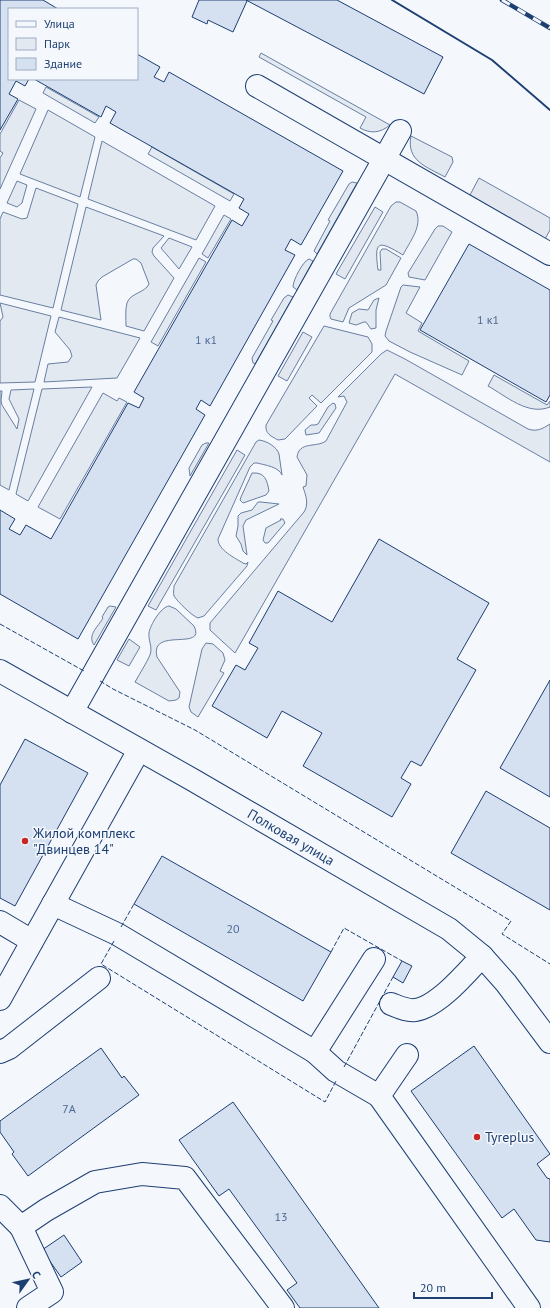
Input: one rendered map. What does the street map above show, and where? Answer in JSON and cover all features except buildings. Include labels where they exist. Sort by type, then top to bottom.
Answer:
[{"type":"street","points":[[257,86],[550,254]]},
{"type":"street","points":[[72,712],[400,131]]},
{"type":"street","name":"Полковая улица","points":[[0,671],[140,750],[449,929],[482,956],[506,983],[550,1042]]},
{"type":"street","points":[[0,999],[52,904],[140,750]]},
{"type":"street","points":[[52,904],[117,934],[314,1052],[336,1071],[379,1096],[529,1308]]},
{"type":"street","points":[[0,922],[32,941]]},
{"type":"street","points":[[391,1004],[406,1010],[416,1010],[435,1002],[461,979],[482,956]]},
{"type":"street","points":[[314,1052],[374,959]]},
{"type":"street","points":[[0,1052],[9,1048],[99,978]]},
{"type":"street","points":[[379,1096],[407,1055]]},
{"type":"street","points":[[21,1227],[46,1210],[96,1182],[142,1174],[185,1178],[282,1307]]},
{"type":"street","points":[[0,1206],[21,1227],[52,1292],[28,1308]]},
{"type":"green space","points":[[261,53],[390,125],[383,130],[375,132],[360,128],[366,117],[259,57]]},
{"type":"green space","points":[[46,87],[99,117],[95,123],[43,93]]},
{"type":"green space","points":[[19,100],[36,109],[0,189],[0,158],[3,153],[0,151],[0,134]]},
{"type":"green space","points":[[48,110],[95,137],[80,197],[20,174]]},
{"type":"green space","points":[[411,136],[452,157],[453,162],[445,177],[419,162],[412,152],[410,145]]},
{"type":"green space","points":[[102,141],[215,206],[196,240],[88,199]]},
{"type":"green space","points":[[152,147],[234,194],[230,201],[148,154]]},
{"type":"green space","points":[[17,181],[27,185],[22,203],[17,207],[7,203]]},
{"type":"green space","points":[[352,182],[357,183],[317,254],[314,251],[330,221],[328,220],[349,184]]},
{"type":"green space","points":[[36,188],[78,204],[53,308],[0,295],[0,219],[3,212],[22,219],[27,218]]},
{"type":"green space","points":[[396,202],[400,202],[416,211],[418,222],[412,239],[403,255],[383,245],[380,246],[377,253],[378,270],[381,270],[380,252],[382,249],[386,249],[401,258],[386,285],[349,308],[343,322],[331,319],[330,314],[391,206]]},
{"type":"green space","points":[[86,207],[164,236],[153,248],[152,252],[174,278],[144,331],[126,326],[127,303],[131,297],[147,287],[149,284],[141,263],[136,259],[133,259],[102,277],[98,281],[96,285],[101,320],[61,310]]},
{"type":"green space","points":[[224,215],[231,219],[208,258],[202,254]]},
{"type":"green space","points":[[438,226],[443,226],[452,232],[425,280],[409,277],[408,273]]},
{"type":"green space","points":[[169,238],[192,247],[179,269],[161,248]]},
{"type":"green space","points":[[199,258],[206,262],[158,346],[151,342]]},
{"type":"green space","points":[[309,259],[313,261],[297,290],[293,287],[295,280],[301,267]]},
{"type":"green space","points":[[403,285],[420,287],[406,313],[422,323],[418,331],[469,361],[462,375],[410,352],[389,341],[385,336],[401,287]]},
{"type":"green space","points":[[288,295],[293,297],[255,364],[253,363],[252,358],[273,321],[271,320],[284,298]]},
{"type":"green space","points":[[379,298],[376,310],[376,328],[371,329],[366,322],[356,325],[349,323],[352,313],[359,309],[368,310],[374,300]]},
{"type":"green space","points":[[0,303],[51,316],[35,382],[0,383],[0,321],[3,317]]},
{"type":"green space","points":[[59,317],[140,338],[117,378],[44,382],[48,364],[68,362],[72,356],[70,350],[55,332]]},
{"type":"green space","points":[[324,326],[368,337],[372,344],[372,352],[321,403],[312,395],[309,398],[317,406],[285,439],[278,440],[266,431],[266,425]]},
{"type":"green space","points":[[387,350],[528,429],[539,430],[550,424],[550,462],[395,374],[235,653],[210,630],[210,623],[306,509],[307,503],[303,487],[306,486],[307,475],[297,457],[298,452],[304,447],[326,441],[347,402],[344,396],[338,397],[381,354]]},
{"type":"green space","points":[[494,375],[547,405],[550,401],[550,407],[534,409],[518,404],[488,386]]},
{"type":"green space","points":[[92,387],[28,501],[16,494],[42,389]]},
{"type":"green space","points":[[34,389],[9,490],[0,485],[0,391],[2,391],[2,405],[17,429],[19,419],[9,399],[11,390]]},
{"type":"green space","points":[[103,393],[117,401],[119,398],[127,402],[60,519],[38,507]]},
{"type":"green space","points":[[333,403],[335,404],[336,408],[319,433],[306,435],[305,430],[311,425],[318,424],[328,407]]},
{"type":"green space","points":[[259,440],[271,445],[278,451],[282,475],[275,468],[257,463],[254,463],[250,467],[218,539],[224,550],[243,563],[246,564],[248,562],[247,566],[204,616],[198,618],[195,617],[181,605],[174,596],[174,586],[256,442]]},
{"type":"green space","points":[[209,443],[190,476],[189,468],[202,445]]},
{"type":"green space","points":[[252,473],[263,475],[269,491],[266,495],[243,503],[240,500]]},
{"type":"green space","points":[[258,502],[279,504],[246,520],[243,526],[247,555],[243,551],[236,536],[238,516],[241,513],[252,510]]},
{"type":"green space","points":[[280,519],[283,519],[285,523],[268,543],[265,543],[263,540],[266,528],[281,520]]},
{"type":"green space","points":[[110,606],[116,607],[94,645],[92,641],[92,634]]},
{"type":"green space","points":[[169,606],[176,609],[194,626],[196,634],[193,637],[186,639],[169,640],[161,643],[157,648],[157,657],[180,692],[179,698],[169,701],[135,682],[150,655],[151,649],[149,633],[151,626],[159,613]]},
{"type":"green space","points":[[129,639],[140,647],[129,666],[117,660]]},
{"type":"green space","points":[[206,643],[213,644],[223,653],[225,660],[220,671],[224,673],[198,717],[191,712],[189,707],[202,649]]},
{"type":"shaded area","points":[[479,178],[550,218],[550,230],[545,239],[470,195]]},
{"type":"shaded area","points":[[375,207],[383,212],[345,279],[336,274]]},
{"type":"shaded area","points":[[303,332],[312,337],[287,381],[278,376]]},
{"type":"shaded area","points":[[237,450],[245,455],[156,610],[148,606]]},
{"type":"railway","points":[[502,0],[550,28]]},
{"type":"fence","points":[[0,624],[84,671]]},
{"type":"fence","points":[[100,681],[195,730],[511,921],[502,934],[550,964]]},
{"type":"fence","points":[[121,927],[134,904]]},
{"type":"fence","points":[[331,952],[344,928],[402,961]]},
{"type":"fence","points":[[114,941],[101,964],[325,1102],[336,1081]]},
{"type":"fence","points":[[344,1067],[393,977]]},
{"type":"wall","points":[[392,0],[492,60],[550,110]]},
{"type":"place","name":"Жилой комплекс \"Двинцев 14\"","points":[[25,841]]},
{"type":"place","name":"Tyreplus","points":[[477,1137]]}]
